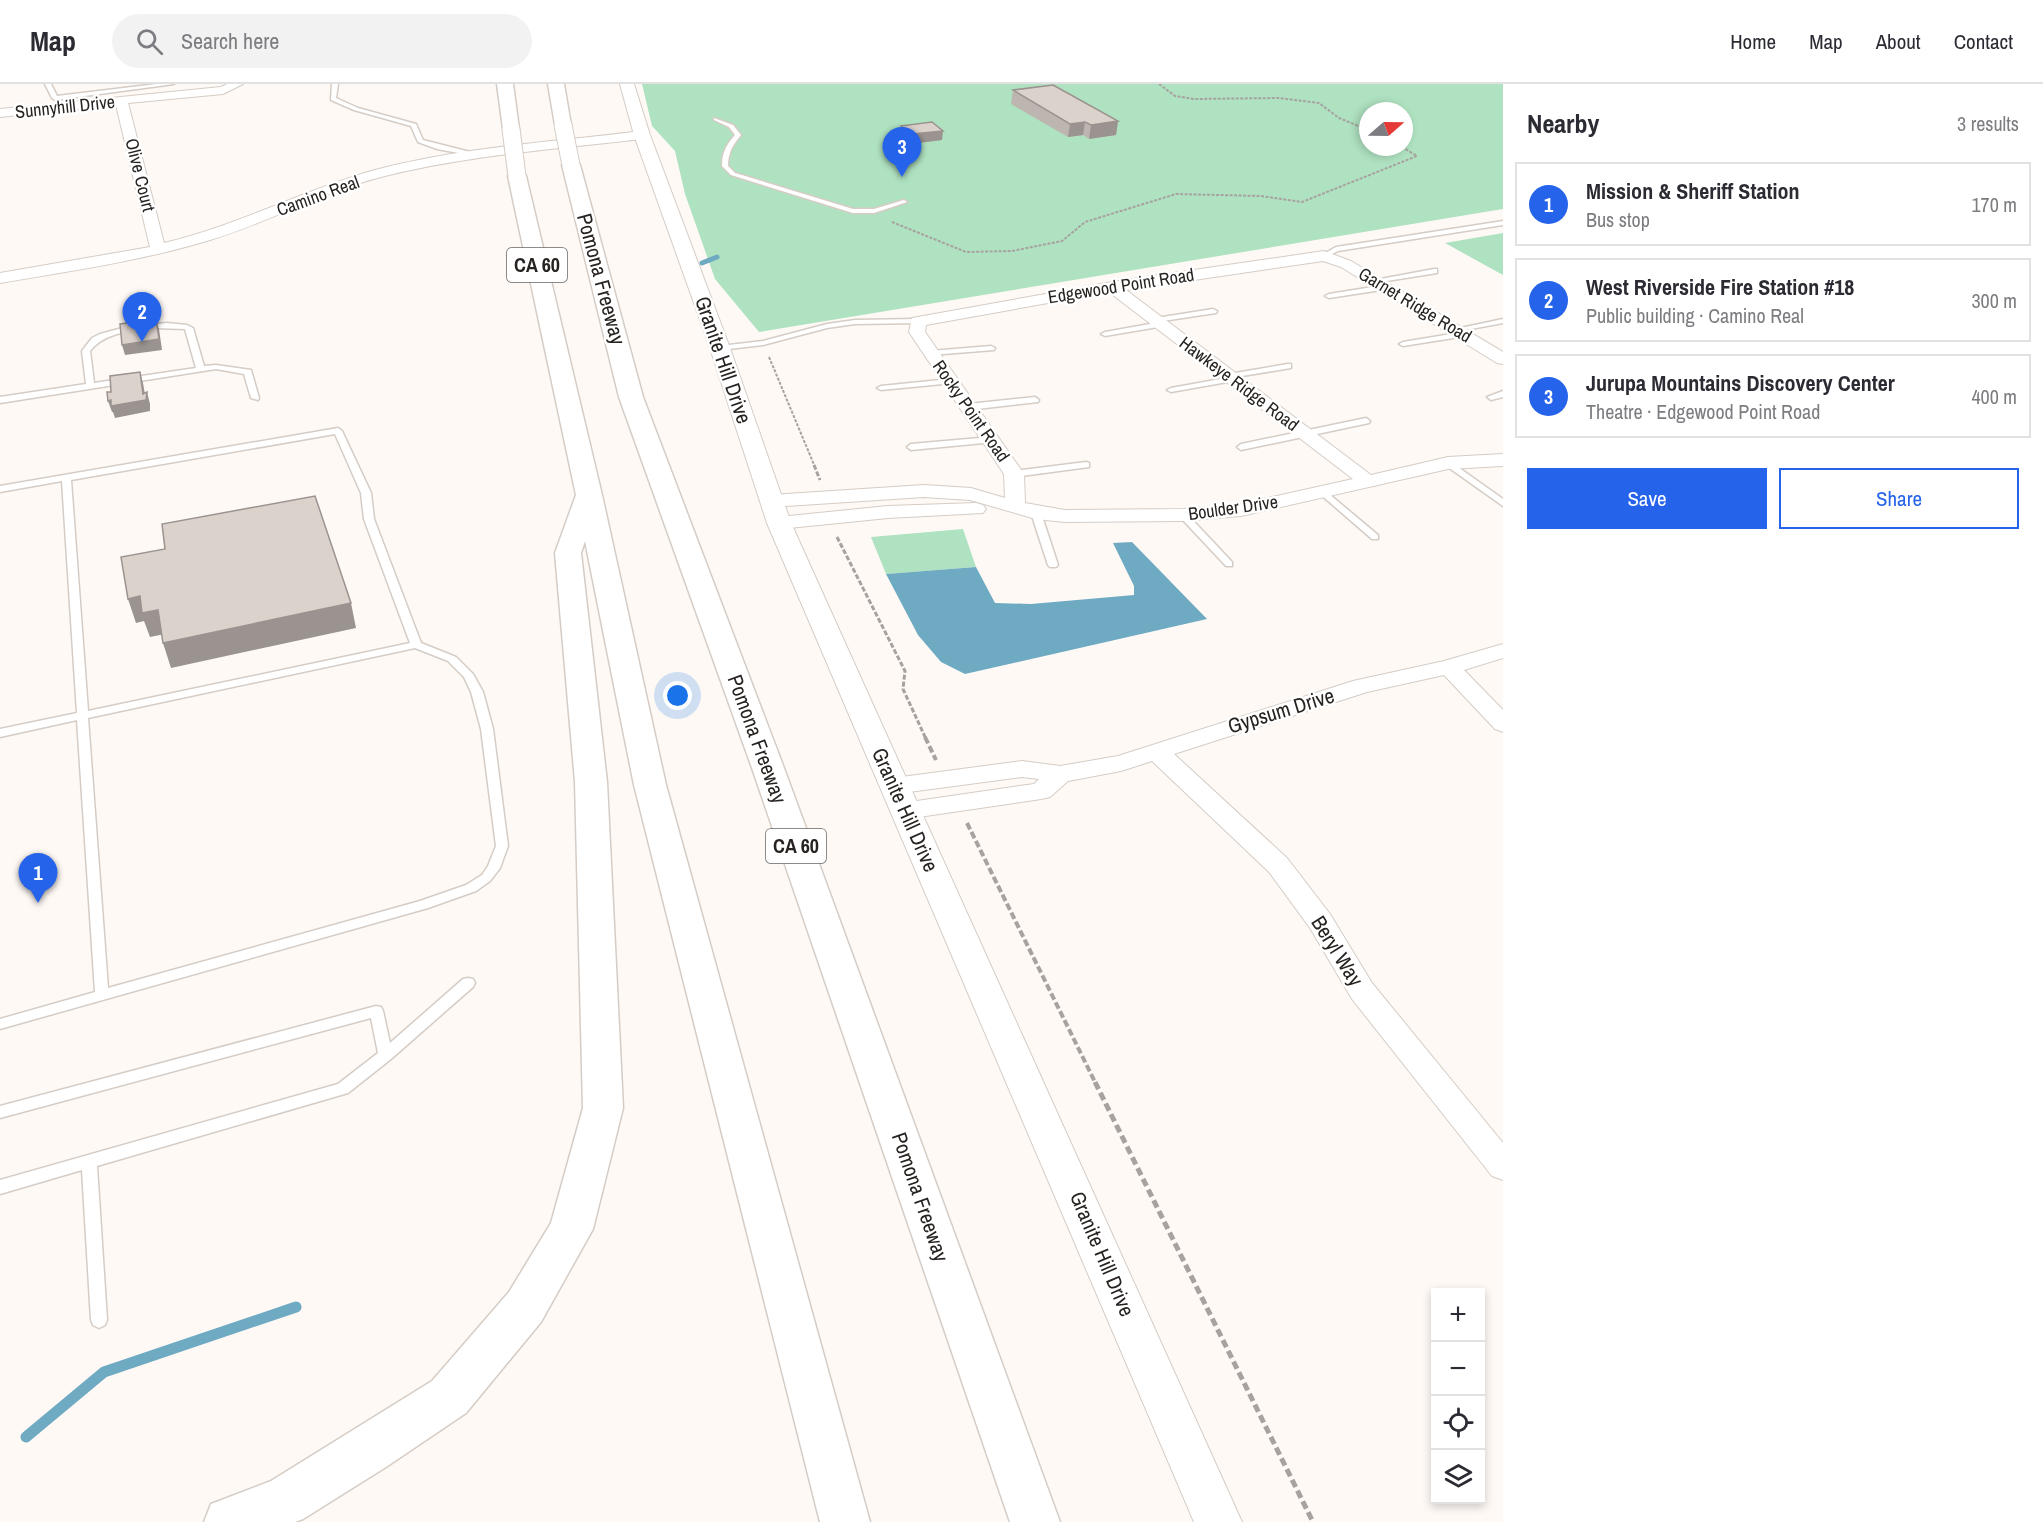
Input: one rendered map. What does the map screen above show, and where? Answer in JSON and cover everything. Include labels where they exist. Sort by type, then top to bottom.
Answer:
[{"type":"highway","name":"CA 60","points":[[505,84],[517,176],[589,495],[650,785],[845,1522]]},
{"type":"highway","name":"Pomona Freeway","points":[[556,84],[571,165],[631,397],[776,790],[1035,1522]]},
{"type":"highway","points":[[229,1522],[285,1501],[369,1450],[449,1397],[525,1307],[571,1229],[603,1108],[591,782],[568,553],[589,495]]},
{"type":"street","name":"Sunnyhill Drive","points":[[0,113],[223,90],[237,84]]},
{"type":"street","name":"Granite Hill Drive","points":[[627,84],[642,135],[720,348],[775,512],[1218,1522]]},
{"type":"street","name":"Olive Court","points":[[121,101],[158,249]]},
{"type":"street","name":"Camino Real","points":[[0,278],[84,265],[158,249],[241,225],[333,188],[377,174],[475,154],[642,135]]},
{"type":"street","name":"Garnet Ridge Road","points":[[1324,256],[1346,264],[1503,358]]},
{"type":"street","name":"Edgewood Point Road","points":[[918,321],[1112,287],[1324,256]]},
{"type":"street","name":"Hawkeye Ridge Road","points":[[1112,287],[1367,481]]},
{"type":"street","name":"Rocky Point Road","points":[[918,321],[916,332],[1014,474],[1015,505]]},
{"type":"street","name":"Boulder Drive","points":[[1448,463],[1461,456],[1503,446]]},
{"type":"street","name":"Boulder Drive","points":[[775,512],[939,501],[970,510],[1015,505],[1036,513],[1065,516],[1183,515],[1240,510],[1448,463],[1503,460]]},
{"type":"street","name":"Gypsum Drive","points":[[899,798],[1041,791],[1060,774],[1121,763],[1360,686],[1449,667],[1503,651]]},
{"type":"street","points":[[1449,667],[1503,724]]},
{"type":"street","name":"Beryl Way","points":[[1156,751],[1278,865],[1320,921],[1362,991],[1503,1166]]},
{"type":"lane","points":[[48,84],[55,98],[171,84]]},
{"type":"lane","points":[[335,84],[333,99],[356,109],[414,125],[420,141],[437,147],[475,154]]},
{"type":"lane","points":[[716,119],[731,126],[738,135],[728,144],[724,156],[725,166],[733,174],[835,208],[863,212],[904,202]]},
{"type":"lane","points":[[1324,256],[1336,249],[1503,223]]},
{"type":"lane","points":[[1329,296],[1434,272]]},
{"type":"lane","points":[[1105,334],[1213,311]]},
{"type":"lane","points":[[720,348],[763,343],[818,328],[855,322],[918,321]]},
{"type":"lane","points":[[1403,344],[1503,321]]},
{"type":"lane","points":[[90,386],[86,351],[94,341],[105,335],[155,327],[187,327],[190,330],[201,370]]},
{"type":"lane","points":[[931,353],[991,348]]},
{"type":"lane","points":[[1171,390],[1288,366]]},
{"type":"lane","points":[[0,400],[216,368],[248,372],[255,398]]},
{"type":"lane","points":[[881,388],[950,381]]},
{"type":"lane","points":[[1491,397],[1503,394]]},
{"type":"lane","points":[[968,407],[1035,400]]},
{"type":"lane","points":[[1241,447],[1366,422]]},
{"type":"lane","points":[[0,489],[338,431],[366,493],[369,519],[416,645]]},
{"type":"lane","points":[[911,447],[991,440]]},
{"type":"lane","points":[[1448,463],[1503,503]]},
{"type":"lane","points":[[1014,474],[1086,465]]},
{"type":"lane","points":[[66,477],[102,996]]},
{"type":"lane","points":[[1323,492],[1375,537]]},
{"type":"lane","points":[[1036,513],[1053,565]]},
{"type":"lane","points":[[1183,515],[1229,564]]},
{"type":"lane","points":[[0,733],[416,645],[452,659],[469,676],[477,692],[487,729],[502,846],[497,862],[486,878],[471,888],[449,897],[0,1024]]},
{"type":"lane","points":[[0,1187],[343,1089],[386,1055],[468,983]]},
{"type":"lane","points":[[0,1112],[376,1011],[386,1055]]},
{"type":"lane","points":[[89,1162],[99,1320]]},
{"type":"path","points":[[1160,84],[1175,96],[1194,99],[1279,98],[1319,103],[1339,118],[1359,126]]},
{"type":"path","points":[[863,212],[966,252],[1012,251],[1062,241],[1085,222],[1176,194],[1261,196],[1302,202],[1417,156],[1413,154]]},
{"type":"path","points":[[763,343],[820,479]]},
{"type":"path","points":[[838,540],[905,671],[903,688],[931,750]]},
{"type":"path","points":[[970,829],[1313,1522]]},
{"type":"green space","points":[[642,84],[1503,84],[1503,209],[759,332],[715,279],[685,194],[675,151],[652,126]]},
{"type":"green space","points":[[1503,233],[1503,275],[1445,243]]},
{"type":"green space","points":[[963,529],[976,567],[886,574],[871,537]]},
{"type":"water","points":[[1132,542],[1207,619],[965,674],[941,662],[918,635],[886,574],[976,567],[995,603],[1031,604],[1134,595],[1134,586],[1113,543]]},
{"type":"building","points":[[1053,85],[1118,121],[1091,125],[1085,122],[1070,124],[1013,90]]},
{"type":"building","points":[[932,122],[943,131],[912,134],[901,126]]},
{"type":"building","points":[[156,319],[159,339],[122,345],[120,324]]},
{"type":"building","points":[[140,372],[143,394],[147,392],[146,400],[111,406],[107,392],[111,392],[110,376]]},
{"type":"building","points":[[315,496],[351,603],[163,643],[158,610],[142,613],[140,596],[128,599],[121,557],[165,549],[162,524]]},
{"type":"waterway","points":[[702,263],[717,257]]},
{"type":"waterway","points":[[26,1437],[104,1372],[296,1307]]},
{"type":"place","name":"Jurupa Mountains Discovery Center","points":[[902,177]]},
{"type":"place","name":"West Riverside Fire Station #18","points":[[142,342]]},
{"type":"place","name":"Mission & Sheriff Station","points":[[38,903]]}]
